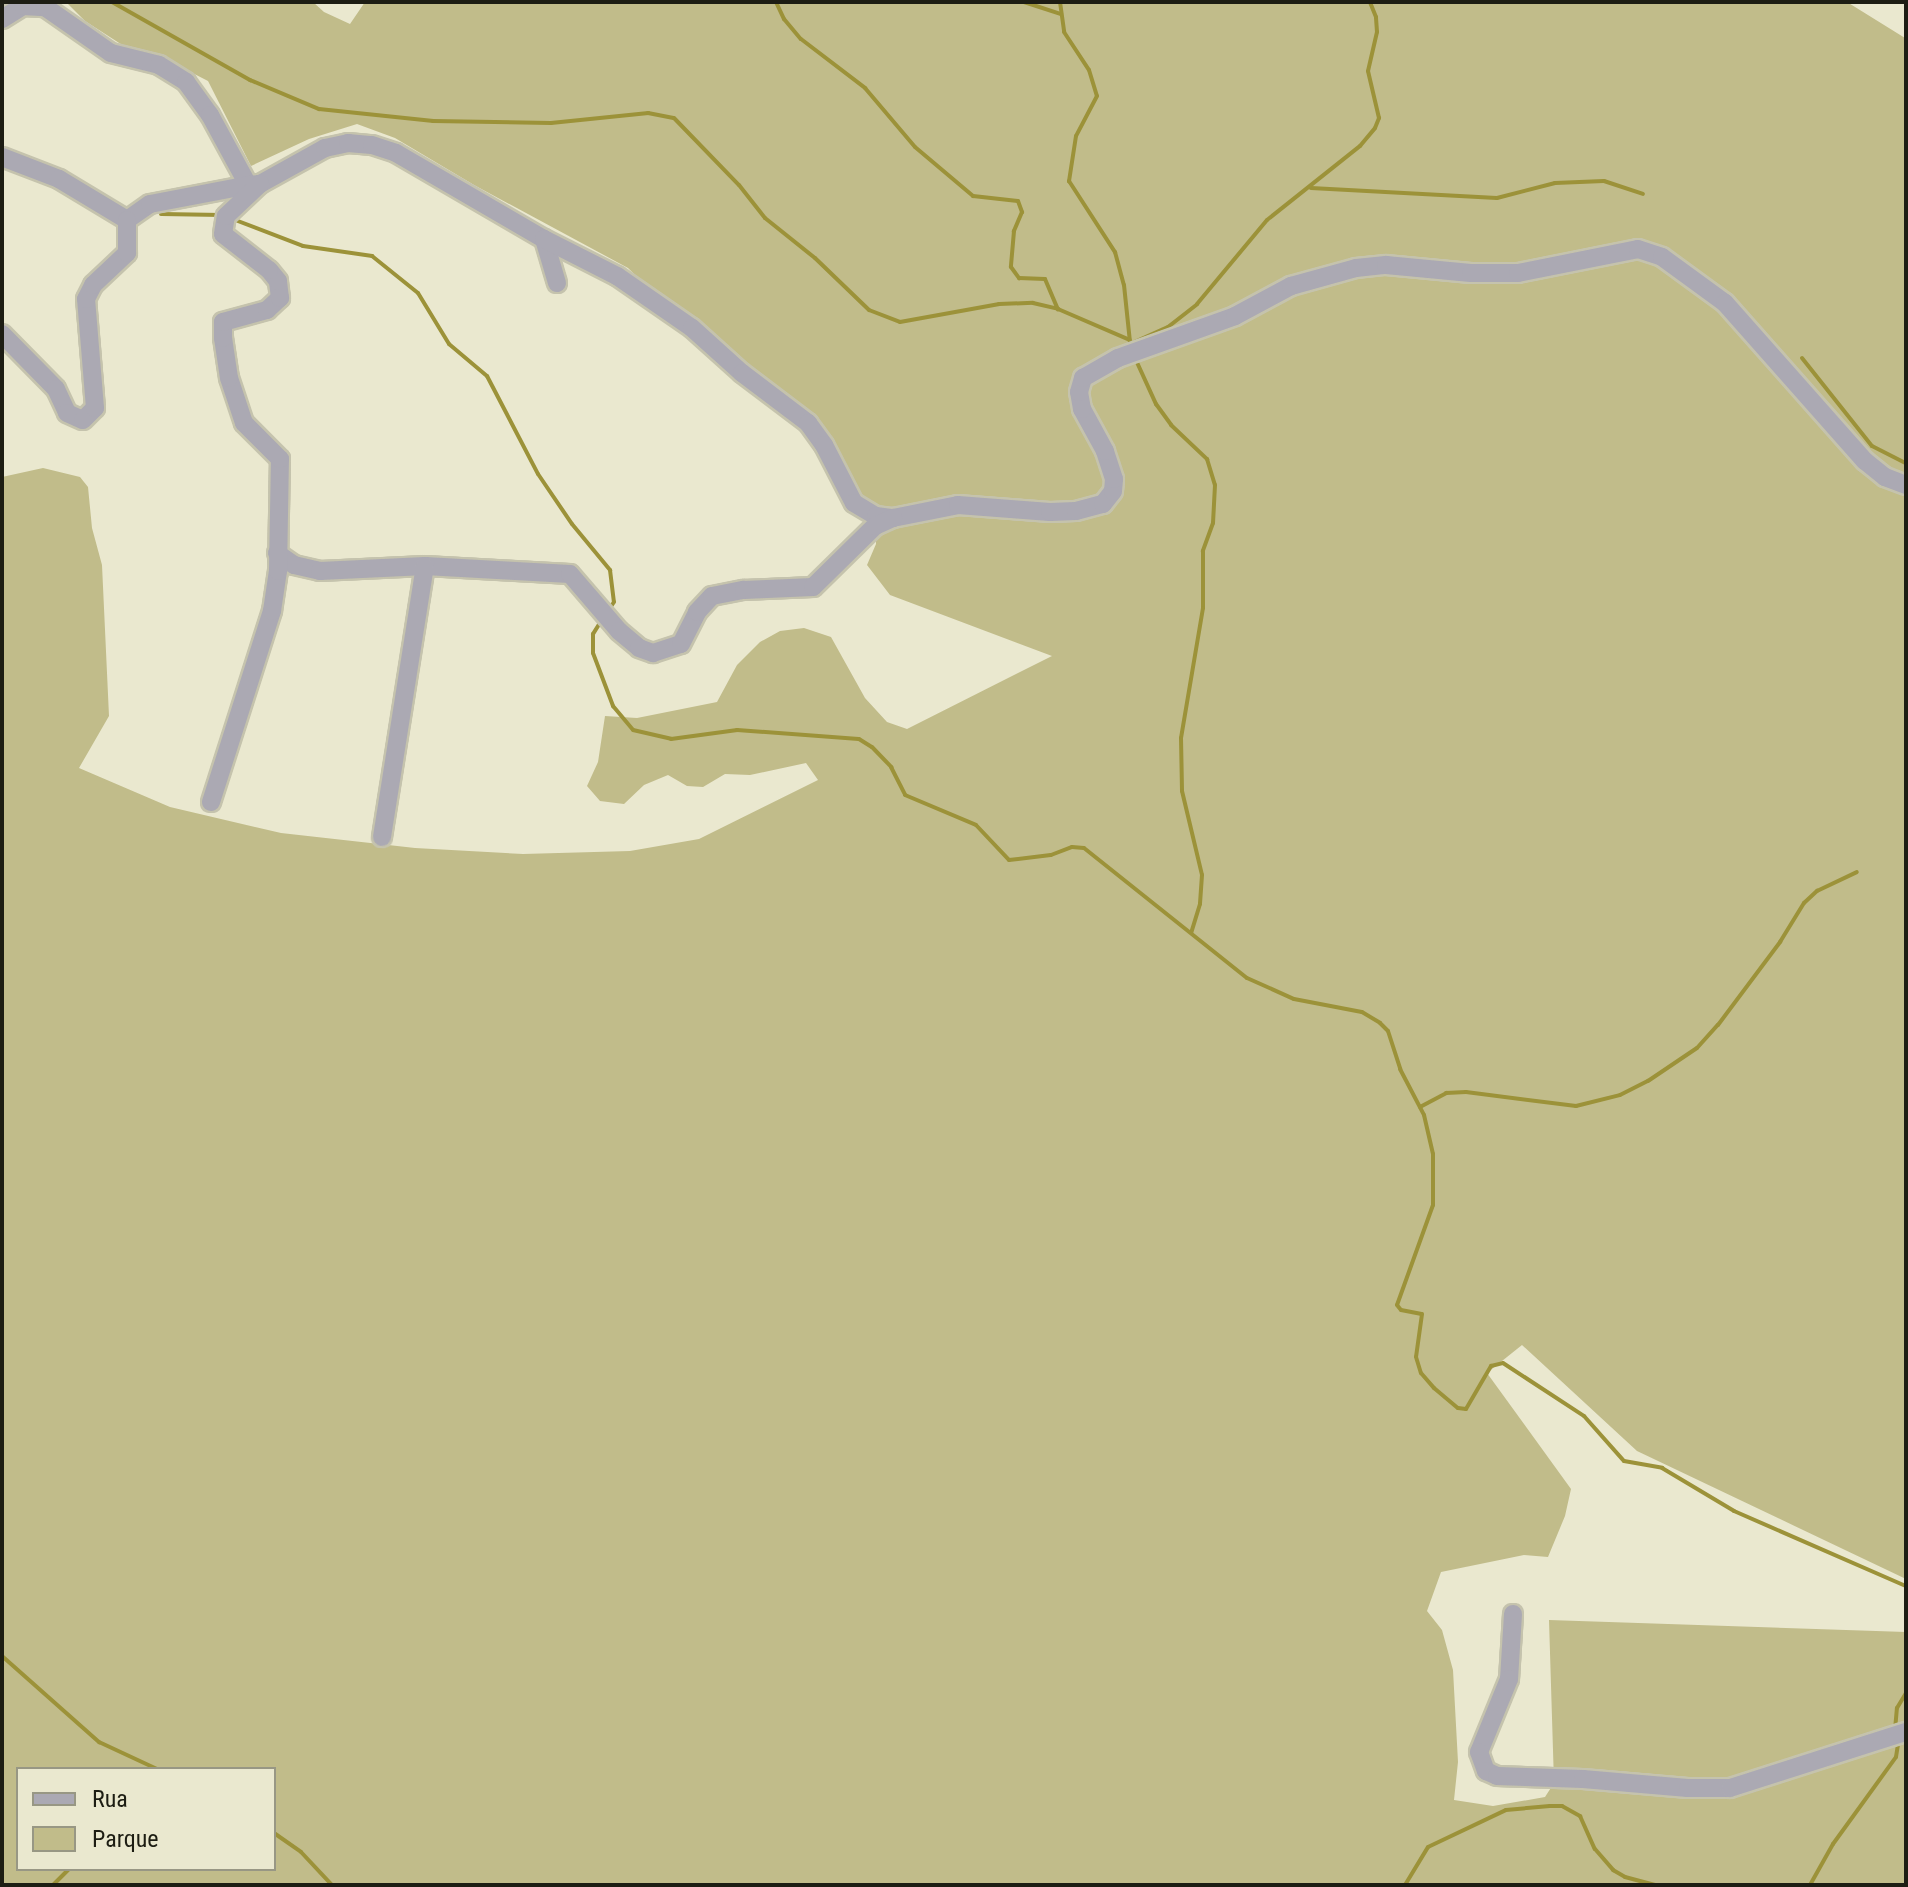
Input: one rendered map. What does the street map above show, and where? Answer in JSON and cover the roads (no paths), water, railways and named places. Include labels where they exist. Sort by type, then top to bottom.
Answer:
[{"type":"street","points":[[2,19],[23,6],[47,4],[111,53],[159,65],[186,82],[210,115],[240,177],[255,184]]},
{"type":"street","points":[[127,220],[150,204],[255,184],[325,148],[348,143],[372,145],[396,153],[457,191],[617,276],[692,328],[742,373],[808,423],[824,445],[854,503],[876,516],[893,518]]},
{"type":"street","points":[[2,157],[59,179],[127,220]]},
{"type":"street","points":[[211,802],[272,611],[278,571],[282,498],[280,459],[244,423],[229,378],[223,338],[223,322],[267,310],[280,298],[278,281],[269,270],[223,234],[226,216],[255,184]]},
{"type":"street","points":[[2,334],[56,389],[67,413],[83,420],[95,408],[87,348],[86,299],[93,285],[127,253],[127,220]]},
{"type":"street","points":[[544,239],[557,283]]},
{"type":"street","points":[[277,553],[294,565],[320,571],[425,566],[570,574],[619,631],[639,648],[653,653],[681,644],[697,612],[712,596],[744,590],[813,587],[875,526],[893,518],[958,505],[1050,512],[1076,511],[1103,504],[1113,491],[1114,479],[1105,451],[1082,409],[1079,392],[1083,378],[1118,358],[1235,316],[1291,286],[1356,268],[1386,265],[1471,273],[1518,273],[1638,249],[1662,257],[1725,303],[1865,461],[1885,477],[1906,485]]},
{"type":"street","points":[[382,837],[425,566]]},
{"type":"street","points":[[1513,1614],[1509,1679],[1479,1752],[1486,1771],[1497,1776],[1730,1788],[1906,1732]]},
{"type":"waterway","points":[[112,2],[250,80],[319,109],[433,121],[551,123],[648,113],[674,118],[739,185],[765,218],[815,258],[869,310],[900,322],[999,304],[1033,303],[1058,309],[1130,340]]},
{"type":"waterway","points":[[776,2],[784,19],[801,39],[865,88],[915,147],[973,196],[1018,201],[1022,212],[1014,231],[1011,267],[1019,278],[1045,279],[1058,309]]},
{"type":"waterway","points":[[1024,2],[1061,14]]},
{"type":"waterway","points":[[1060,2],[1064,32],[1089,70],[1097,96],[1076,136],[1069,181],[1115,252],[1124,285],[1130,342]]},
{"type":"waterway","points":[[1130,344],[1168,327],[1197,304],[1267,220],[1360,146],[1375,128],[1379,118],[1368,71],[1377,32],[1376,17],[1370,2]]},
{"type":"waterway","points":[[1311,188],[1497,198],[1555,183],[1604,181],[1643,194]]},
{"type":"waterway","points":[[161,214],[222,215]]},
{"type":"waterway","points":[[230,218],[303,246],[372,256],[418,293],[449,344],[487,376],[538,474],[572,524],[610,570],[614,602],[608,611]]},
{"type":"waterway","points":[[1135,358],[1156,404],[1171,425],[1207,459],[1215,485],[1213,523],[1203,551],[1203,608],[1181,738],[1182,791],[1202,875],[1200,904],[1191,933]]},
{"type":"waterway","points":[[1802,358],[1872,446],[1906,463]]},
{"type":"waterway","points":[[603,618],[593,634],[593,653],[613,706],[633,730],[671,739],[737,730],[859,739],[872,747],[891,767],[905,795],[976,825],[1009,860],[1051,855],[1072,847],[1084,848],[1247,978],[1294,999],[1362,1012],[1380,1023],[1388,1031],[1400,1069],[1424,1115],[1433,1154],[1433,1205],[1397,1305],[1401,1310],[1422,1314],[1416,1357],[1421,1373],[1434,1388],[1458,1408],[1466,1409],[1491,1366],[1503,1363],[1584,1416],[1624,1461],[1662,1468],[1734,1511],[1906,1586]]},
{"type":"waterway","points":[[1420,1107],[1446,1093],[1466,1092],[1576,1106],[1620,1095],[1648,1081],[1697,1048],[1718,1025],[1780,942],[1804,903],[1817,891],[1857,872]]},
{"type":"waterway","points":[[2,1656],[99,1742],[153,1767]]},
{"type":"waterway","points":[[1895,1730],[1897,1708],[1906,1693]]},
{"type":"waterway","points":[[1810,1885],[1833,1844],[1896,1757],[1898,1745]]},
{"type":"waterway","points":[[1405,1885],[1428,1847],[1506,1810],[1550,1806],[1562,1806],[1580,1816],[1595,1849],[1613,1870],[1625,1877],[1655,1885]]},
{"type":"waterway","points":[[276,1834],[301,1852],[332,1885]]},
{"type":"waterway","points":[[53,1885],[67,1871]]}]
